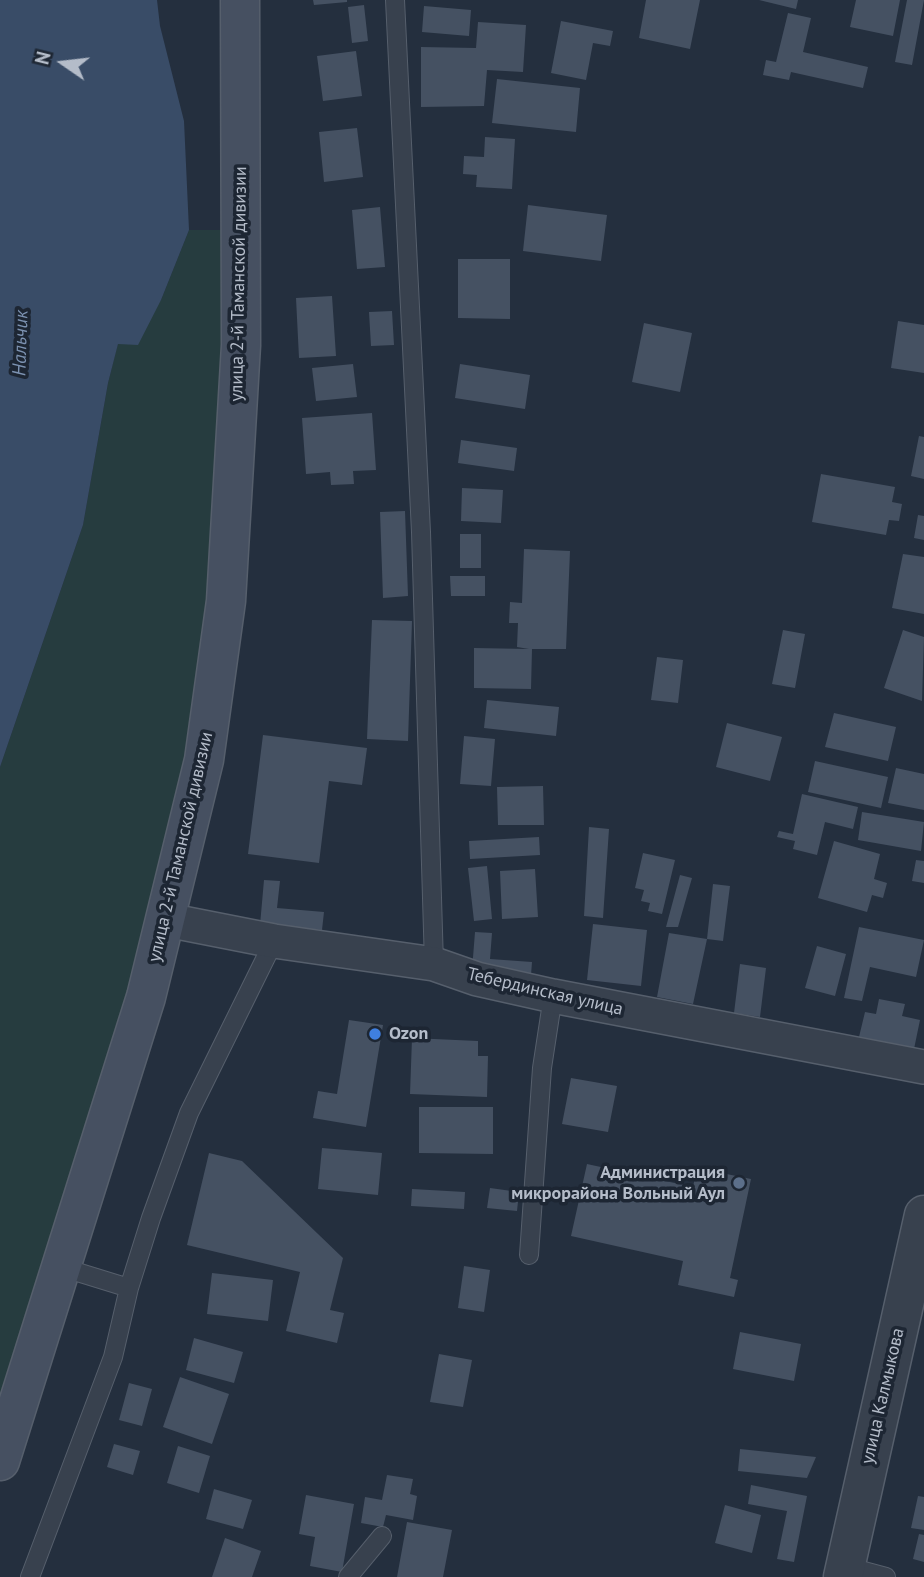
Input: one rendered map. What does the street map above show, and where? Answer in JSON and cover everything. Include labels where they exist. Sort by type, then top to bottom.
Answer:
[{"type":"main road","name":"улица 2-й Таманской дивизии","points":[[0,1461],[146,997],[204,760],[226,601],[241,345],[240,0]]},
{"type":"street","name":"Тебердинская улица","points":[[167,920],[274,941],[434,964],[477,979],[554,996],[924,1067]]},
{"type":"street","name":"улица Калмыкова","points":[[844,1571],[924,1215]]},
{"type":"lane","points":[[395,0],[421,532],[434,964]]},
{"type":"lane","points":[[30,1577],[113,1357],[129,1287],[190,1113],[274,941]]},
{"type":"lane","points":[[529,1255],[539,1107],[554,996]]},
{"type":"lane","points":[[61,1267],[129,1287]]},
{"type":"lane","points":[[348,1577],[382,1536]]},
{"type":"lane","points":[[844,1571],[886,1577]]},
{"type":"green space","points":[[189,230],[241,230],[204,760],[0,1461],[0,767],[83,525],[108,383],[118,343],[161,300]]},
{"type":"water","name":"Нальчик","points":[[0,0],[157,0],[160,26],[184,121],[189,230],[161,300],[138,345],[118,344],[108,383],[83,525],[0,767]]},
{"type":"building","points":[[313,0],[347,0],[347,2],[314,5]]},
{"type":"building","points":[[646,0],[700,0],[690,49],[639,38]]},
{"type":"building","points":[[759,0],[798,0],[796,9]]},
{"type":"building","points":[[856,0],[900,0],[893,36],[850,27]]},
{"type":"building","points":[[907,0],[924,0],[912,65],[895,62]]},
{"type":"building","points":[[364,5],[368,41],[352,43],[348,7]]},
{"type":"building","points":[[424,6],[471,10],[469,36],[422,32]]},
{"type":"building","points":[[788,13],[811,18],[803,52],[868,67],[863,88],[791,72],[789,80],[763,75],[766,60],[776,62]]},
{"type":"building","points":[[561,21],[613,31],[610,46],[593,43],[586,80],[551,73]]},
{"type":"building","points":[[478,22],[526,25],[523,72],[487,70],[484,106],[421,107],[421,47],[476,48]]},
{"type":"building","points":[[356,51],[362,96],[323,101],[317,56]]},
{"type":"building","points":[[497,79],[580,88],[576,132],[492,123]]},
{"type":"building","points":[[357,128],[363,177],[324,182],[319,132]]},
{"type":"building","points":[[485,137],[515,139],[512,189],[476,187],[477,175],[463,174],[464,156],[484,157]]},
{"type":"building","points":[[528,205],[607,215],[601,261],[523,251]]},
{"type":"building","points":[[380,207],[385,267],[357,269],[352,210]]},
{"type":"building","points":[[458,259],[510,259],[510,319],[458,318]]},
{"type":"building","points":[[332,296],[336,356],[299,358],[296,298]]},
{"type":"building","points":[[392,311],[394,345],[371,346],[369,312]]},
{"type":"building","points":[[898,321],[924,325],[924,373],[891,368]]},
{"type":"building","points":[[644,323],[692,333],[680,392],[632,382]]},
{"type":"building","points":[[353,364],[357,397],[316,401],[312,368]]},
{"type":"building","points":[[460,364],[530,375],[525,409],[455,398]]},
{"type":"building","points":[[372,413],[376,470],[353,471],[354,484],[331,485],[330,472],[306,474],[302,418]]},
{"type":"building","points":[[919,436],[924,437],[924,479],[911,476]]},
{"type":"building","points":[[461,440],[517,448],[514,471],[458,463]]},
{"type":"building","points":[[821,474],[895,487],[892,502],[902,504],[899,521],[889,520],[886,535],[812,522]]},
{"type":"building","points":[[462,488],[503,490],[501,523],[461,521]]},
{"type":"building","points":[[405,511],[408,596],[383,598],[380,512]]},
{"type":"building","points":[[918,515],[924,516],[924,540],[914,538]]},
{"type":"building","points":[[460,534],[481,534],[481,568],[460,568]]},
{"type":"building","points":[[524,549],[570,551],[566,649],[532,649],[531,689],[474,688],[474,648],[529,649],[517,647],[518,623],[509,623],[510,602],[522,603]]},
{"type":"building","points":[[903,554],[924,557],[924,614],[892,608]]},
{"type":"building","points":[[450,576],[485,576],[485,596],[451,596]]},
{"type":"building","points":[[372,620],[412,621],[408,741],[367,739]]},
{"type":"building","points":[[783,630],[805,634],[795,688],[772,684]]},
{"type":"building","points":[[903,630],[924,637],[922,701],[884,688]]},
{"type":"building","points":[[657,657],[683,660],[678,703],[651,700]]},
{"type":"building","points":[[487,700],[559,707],[556,736],[484,728]]},
{"type":"building","points":[[834,713],[896,727],[888,761],[825,747]]},
{"type":"building","points":[[727,723],[782,737],[770,781],[716,767]]},
{"type":"building","points":[[263,735],[367,748],[362,785],[329,781],[319,863],[248,854]]},
{"type":"building","points":[[464,736],[495,739],[491,786],[460,784]]},
{"type":"building","points":[[815,761],[888,777],[881,808],[808,792]]},
{"type":"building","points":[[896,768],[924,774],[924,810],[888,803]]},
{"type":"building","points":[[543,786],[544,825],[498,825],[497,787]]},
{"type":"building","points":[[802,794],[858,807],[853,829],[825,822],[817,855],[793,849],[795,841],[777,837],[779,831],[793,834]]},
{"type":"building","points":[[862,812],[924,822],[921,851],[858,840]]},
{"type":"building","points":[[589,827],[609,829],[603,918],[584,916]]},
{"type":"building","points":[[539,837],[540,855],[470,859],[469,841]]},
{"type":"building","points":[[834,841],[880,854],[874,879],[887,883],[883,898],[872,895],[867,912],[818,898]]},
{"type":"building","points":[[643,853],[675,860],[662,914],[648,911],[650,903],[641,901],[644,890],[635,888]]},
{"type":"building","points":[[916,860],[924,861],[924,883],[912,881]]},
{"type":"building","points":[[487,866],[492,919],[474,921],[468,868]]},
{"type":"building","points":[[535,869],[538,917],[502,919],[500,871]]},
{"type":"building","points":[[680,875],[692,878],[678,927],[666,927]]},
{"type":"building","points":[[264,880],[280,881],[277,908],[324,912],[322,930],[260,925]]},
{"type":"building","points":[[713,884],[730,886],[723,941],[707,939]]},
{"type":"building","points":[[593,924],[647,930],[641,986],[587,980]]},
{"type":"building","points":[[859,927],[924,940],[916,977],[870,967],[862,1001],[844,998]]},
{"type":"building","points":[[475,932],[492,933],[490,959],[532,962],[531,975],[472,970]]},
{"type":"building","points":[[669,933],[707,939],[693,1004],[657,997]]},
{"type":"building","points":[[817,946],[846,954],[835,996],[805,988]]},
{"type":"building","points":[[740,964],[766,968],[760,1017],[734,1013]]},
{"type":"building","points":[[879,999],[905,1004],[902,1016],[920,1020],[914,1049],[859,1037],[865,1012],[876,1014]]},
{"type":"building","points":[[349,1020],[383,1025],[366,1127],[313,1118],[318,1091],[337,1094]]},
{"type":"building","points":[[412,1038],[478,1041],[478,1056],[488,1056],[487,1097],[410,1094]]},
{"type":"building","points":[[571,1078],[617,1086],[608,1132],[562,1124]]},
{"type":"building","points":[[419,1107],[493,1107],[493,1154],[419,1153]]},
{"type":"building","points":[[322,1148],[382,1153],[378,1195],[318,1189]]},
{"type":"building","points":[[209,1153],[242,1161],[343,1258],[330,1310],[344,1313],[337,1343],[286,1331],[300,1272],[187,1245]]},
{"type":"building","points":[[587,1164],[693,1187],[697,1168],[751,1179],[730,1278],[738,1280],[734,1297],[678,1285],[683,1261],[571,1236]]},
{"type":"building","points":[[490,1188],[519,1192],[517,1211],[487,1208]]},
{"type":"building","points":[[412,1189],[465,1192],[464,1209],[411,1206]]},
{"type":"building","points":[[464,1266],[490,1270],[484,1312],[458,1308]]},
{"type":"building","points":[[212,1273],[273,1280],[268,1321],[207,1314]]},
{"type":"building","points":[[740,1332],[801,1344],[794,1381],[733,1369]]},
{"type":"building","points":[[194,1338],[243,1352],[234,1383],[186,1370]]},
{"type":"building","points":[[439,1354],[472,1360],[463,1407],[430,1402]]},
{"type":"building","points":[[180,1377],[229,1394],[212,1444],[163,1427]]},
{"type":"building","points":[[129,1383],[152,1389],[142,1426],[119,1420]]},
{"type":"building","points":[[114,1444],[140,1451],[133,1475],[107,1467]]},
{"type":"building","points":[[178,1446],[210,1456],[199,1493],[167,1483]]},
{"type":"building","points":[[740,1449],[816,1457],[807,1478],[738,1471]]},
{"type":"building","points":[[387,1475],[413,1479],[410,1494],[417,1496],[413,1520],[386,1515],[383,1527],[361,1523],[365,1497],[382,1500]]},
{"type":"building","points":[[751,1485],[807,1496],[794,1562],[777,1559],[787,1511],[748,1504]]},
{"type":"building","points":[[214,1489],[252,1500],[243,1529],[206,1519]]},
{"type":"building","points":[[306,1495],[354,1504],[342,1572],[310,1566],[315,1537],[299,1534]]},
{"type":"building","points":[[918,1496],[924,1497],[924,1530],[911,1528]]},
{"type":"building","points":[[725,1505],[761,1515],[752,1553],[715,1543]]},
{"type":"building","points":[[407,1522],[452,1530],[443,1577],[397,1577]]},
{"type":"building","points":[[919,1534],[924,1535],[924,1562],[913,1559]]},
{"type":"building","points":[[225,1538],[261,1551],[252,1577],[212,1577]]},
{"type":"place","name":"Ozon","points":[[375,1034]]},
{"type":"place","name":"Администрация микрорайона Вольный Аул","points":[[739,1183]]}]
